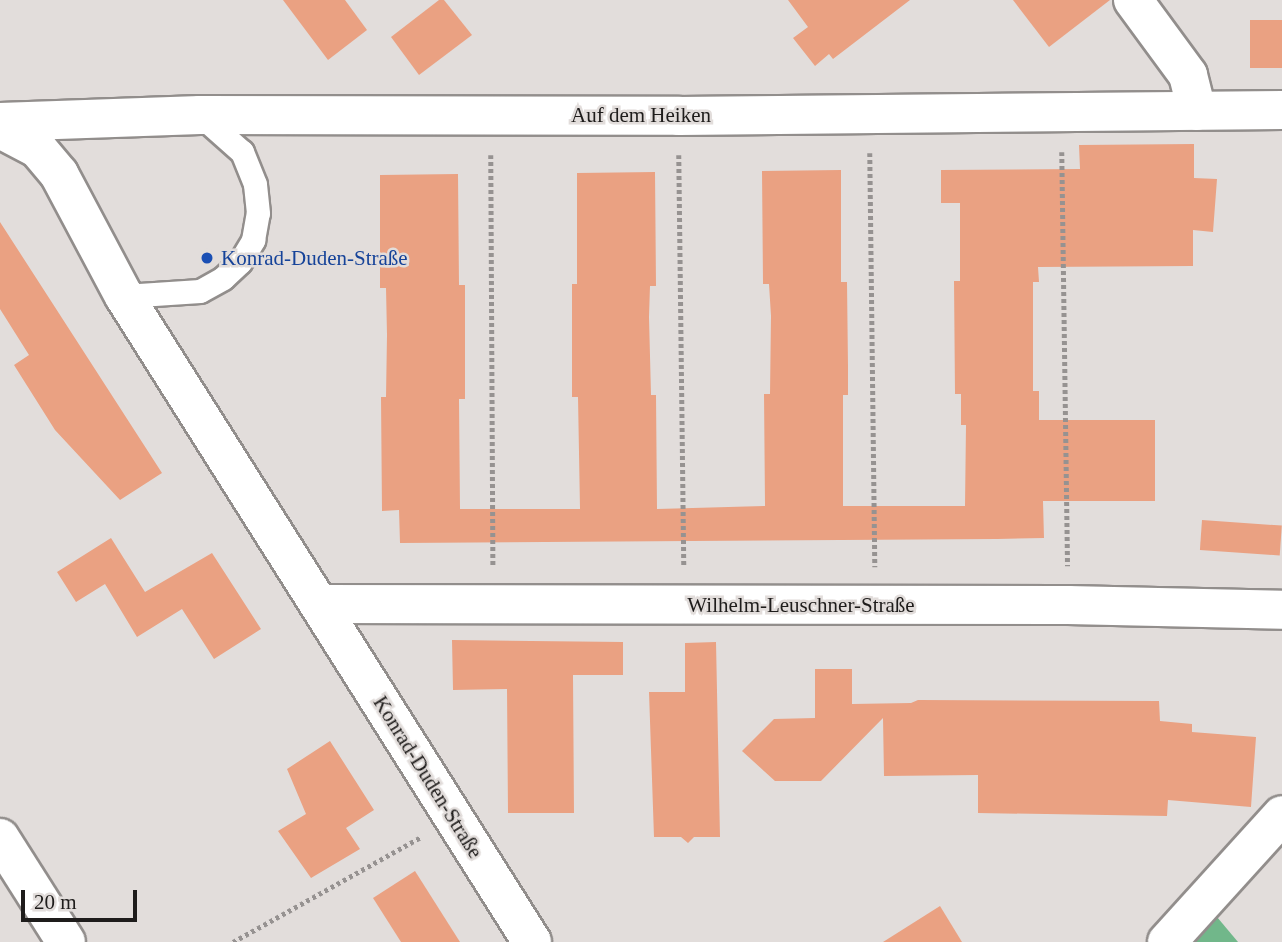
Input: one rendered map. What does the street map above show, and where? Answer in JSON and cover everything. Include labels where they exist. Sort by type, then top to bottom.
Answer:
[{"type":"street","points":[[1133,0],[1188,75],[1197,111]]},
{"type":"street","name":"Auf dem Heiken","points":[[0,122],[200,115],[679,116],[1282,110]]},
{"type":"street","name":"Konrad-Duden-Straße","points":[[0,129],[38,149],[59,174],[124,296],[531,942]]},
{"type":"street","name":"Wilhelm-Leuschner-Straße","points":[[320,604],[1068,605],[1282,610]]},
{"type":"street","points":[[1167,942],[1282,815]]},
{"type":"street","points":[[0,838],[66,942]]},
{"type":"lane","points":[[124,296],[200,291],[223,278],[240,262],[253,240],[258,213],[255,184],[242,152],[200,115]]},
{"type":"path","points":[[1062,112],[1068,605]]},
{"type":"path","points":[[870,113],[876,605]]},
{"type":"path","points":[[491,115],[493,604]]},
{"type":"path","points":[[679,116],[685,604]]},
{"type":"path","points":[[233,942],[453,819]]},
{"type":"green space","points":[[1217,917],[1238,942],[1194,942]]},
{"type":"building","points":[[283,0],[345,0],[367,30],[328,60]]},
{"type":"building","points":[[439,0],[444,0],[472,35],[419,75],[391,37]]},
{"type":"building","points":[[788,0],[910,0],[833,59],[829,54],[815,66],[793,38],[808,27]]},
{"type":"building","points":[[1013,0],[1110,0],[1049,47]]},
{"type":"building","points":[[1250,20],[1282,20],[1282,68],[1250,68]]},
{"type":"building","points":[[1194,144],[1194,178],[1217,179],[1213,232],[1193,230],[1193,266],[1038,267],[1039,282],[1033,282],[1033,391],[1039,391],[1039,420],[1155,420],[1155,501],[1043,501],[1044,538],[997,539],[400,543],[399,510],[382,511],[381,397],[386,397],[387,335],[386,288],[380,288],[380,175],[458,174],[459,285],[465,285],[465,399],[459,399],[460,509],[580,509],[578,397],[572,397],[572,284],[577,284],[577,173],[655,172],[656,286],[650,286],[649,317],[651,395],[656,395],[657,509],[765,506],[764,394],[770,394],[771,316],[769,284],[763,284],[762,171],[841,170],[841,282],[847,282],[848,367],[848,395],[843,395],[843,506],[965,506],[966,425],[961,425],[961,394],[955,394],[954,281],[960,281],[960,203],[941,203],[941,170],[1080,169],[1079,145]]},
{"type":"building","points":[[0,222],[162,473],[120,500],[55,430],[14,365],[29,355],[0,309]]},
{"type":"building","points":[[1202,520],[1282,526],[1280,556],[1200,550]]},
{"type":"building","points":[[111,538],[145,592],[212,553],[261,629],[214,659],[182,609],[137,637],[105,584],[76,602],[57,572]]},
{"type":"building","points":[[452,640],[623,642],[623,675],[573,675],[574,813],[508,813],[507,689],[453,690]]},
{"type":"building","points":[[716,642],[720,837],[694,837],[688,843],[681,837],[654,837],[649,692],[685,692],[685,643]]},
{"type":"building","points":[[815,669],[852,669],[852,704],[911,703],[918,700],[1159,701],[1160,721],[1192,724],[1192,732],[1256,737],[1251,807],[1168,800],[1167,816],[978,813],[978,775],[884,776],[883,718],[821,781],[775,781],[742,751],[774,719],[815,718]]},
{"type":"building","points":[[330,741],[374,810],[346,828],[360,849],[311,878],[278,831],[306,814],[287,769]]},
{"type":"building","points":[[415,871],[460,942],[401,942],[373,898]]},
{"type":"building","points":[[940,906],[962,942],[883,942]]},
{"type":"place","name":"Konrad-Duden-Straße","points":[[207,258]]}]
